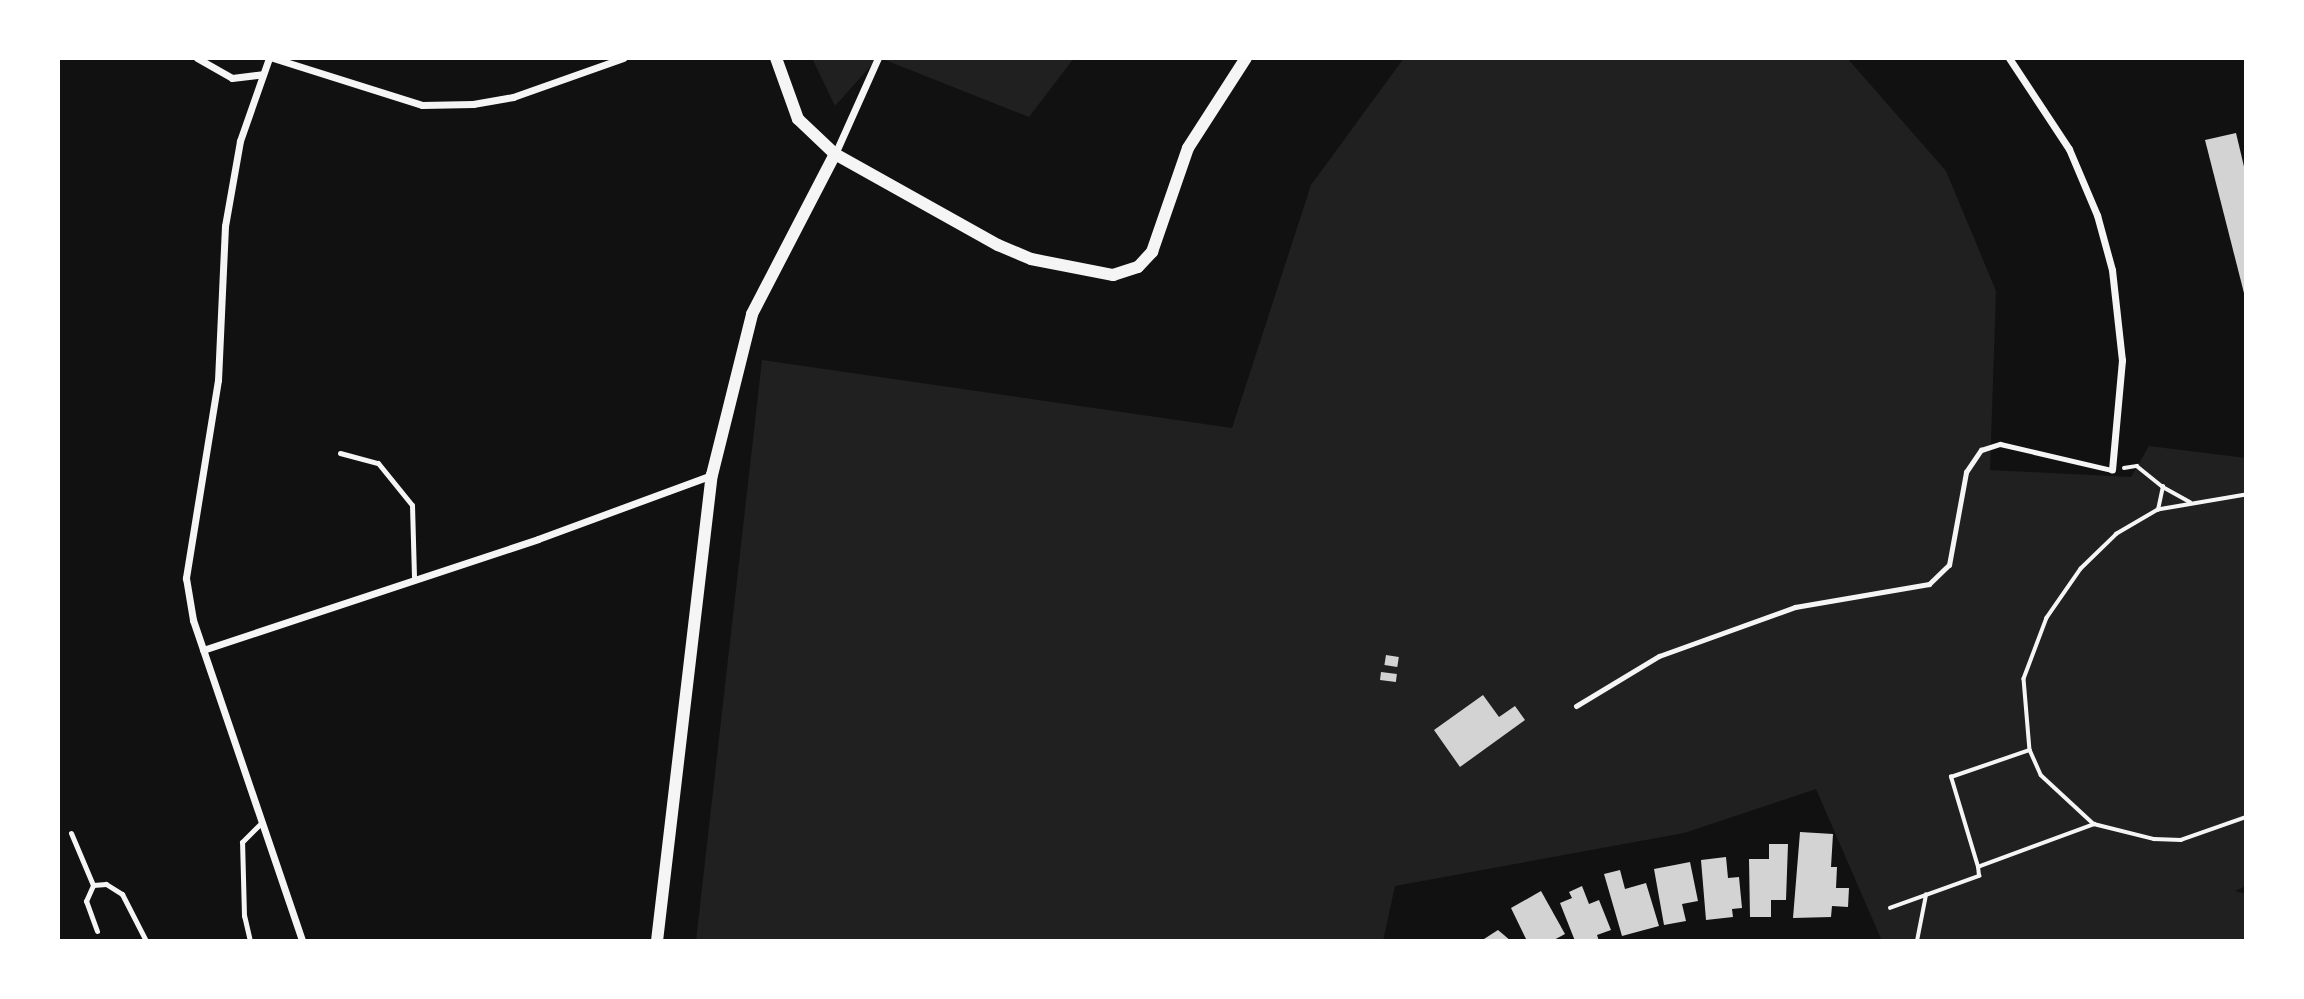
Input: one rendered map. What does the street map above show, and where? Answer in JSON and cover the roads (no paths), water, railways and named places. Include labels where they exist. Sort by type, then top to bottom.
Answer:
[{"type":"street","points":[[197,58],[232,78],[263,74]]},
{"type":"street","points":[[302,941],[203,650],[186,578],[218,380],[225,226],[240,141],[263,74],[271,58],[422,105],[473,104],[513,97],[623,58]]},
{"type":"street","points":[[776,58],[798,119],[835,154],[1031,259],[1112,275],[1129,273],[1152,252],[1188,148],[1246,58]]},
{"type":"street","points":[[656,941],[712,475],[752,314],[835,154],[878,58]]},
{"type":"street","points":[[2009,58],[2070,149],[2097,215],[2112,270],[2122,360],[2112,470]]},
{"type":"street","points":[[203,650],[538,539],[712,475]]},
{"type":"lane","points":[[1576,706],[1659,656],[1795,607],[1929,583],[1948,565],[1966,472],[1981,450],[2000,444],[2112,470]]},
{"type":"lane","points":[[340,453],[378,463],[412,505],[414,578]]},
{"type":"lane","points":[[250,941],[244,916],[242,842],[261,823]]},
{"type":"lane","points":[[71,833],[93,885],[86,901],[97,930]]},
{"type":"lane","points":[[93,885],[106,884],[122,894],[146,941]]}]
